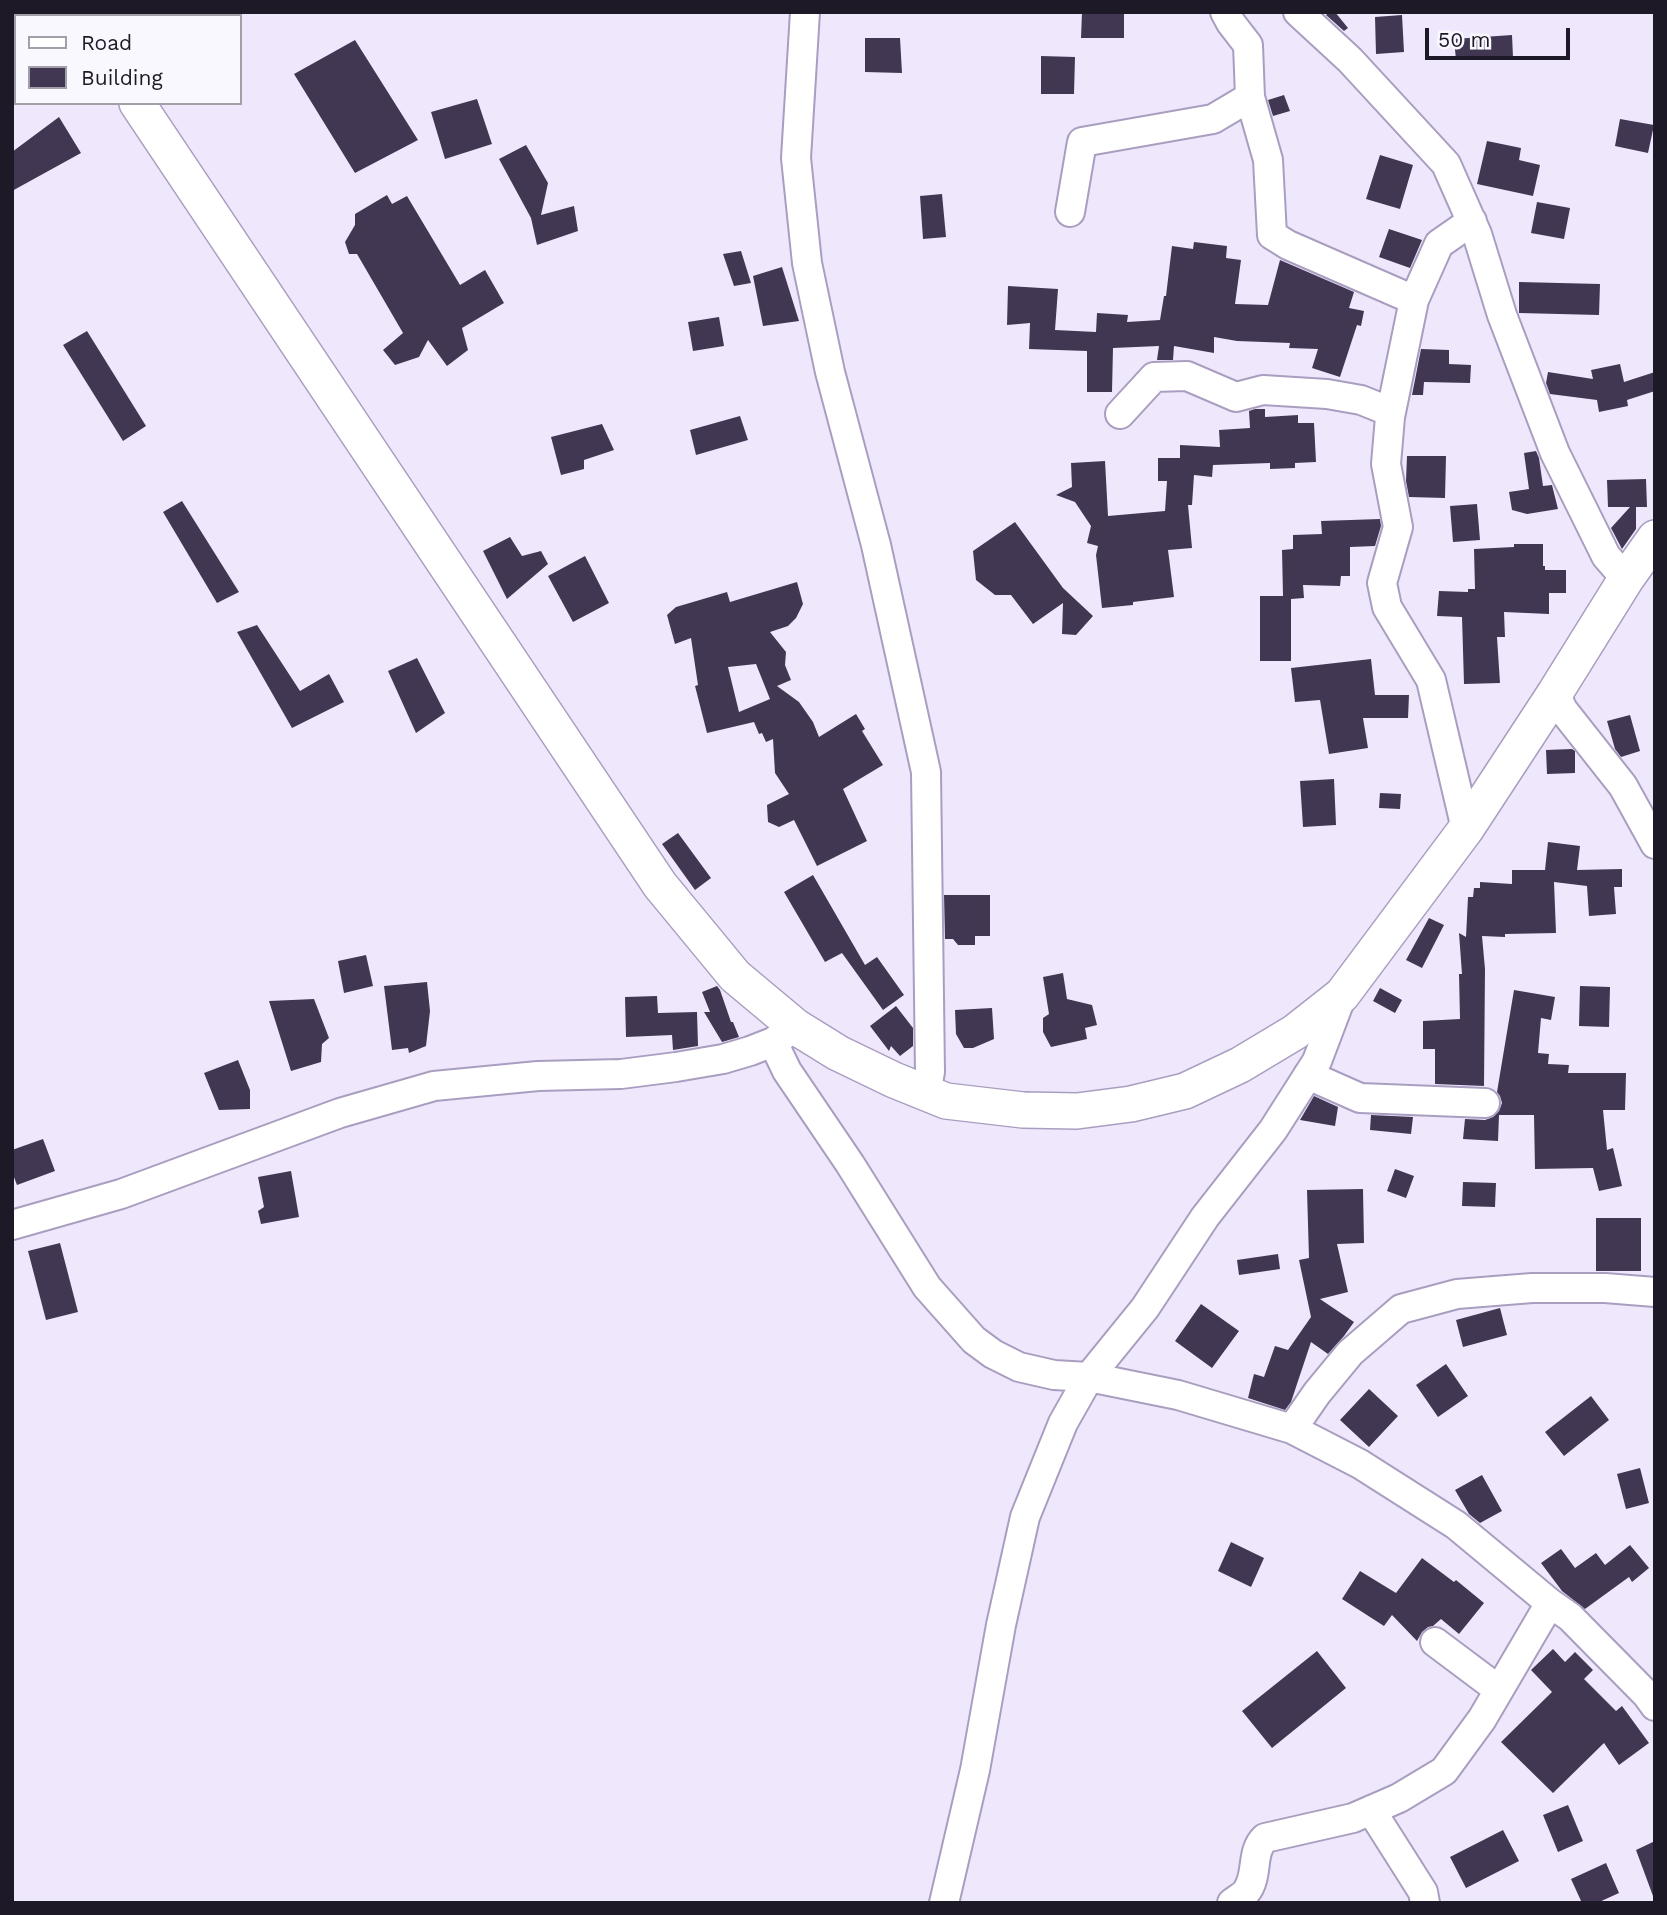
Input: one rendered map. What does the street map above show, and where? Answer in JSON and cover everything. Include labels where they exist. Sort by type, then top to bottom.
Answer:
[{"type":"main road","points":[[138,105],[660,885],[784,1035],[838,1053],[946,1101],[1036,1110],[1077,1111],[1131,1104],[1185,1091],[1240,1065],[1295,1032],[1342,995],[1466,829],[1655,538]]},
{"type":"street","points":[[805,12],[796,158],[807,263],[830,372],[876,545],[926,772],[930,1072],[926,1093]]},
{"type":"street","points":[[1225,12],[1248,46],[1250,97],[1269,160],[1272,235],[1414,300]]},
{"type":"street","points":[[1298,12],[1350,60],[1446,164],[1477,234],[1502,315],[1555,453],[1606,556],[1626,579]]},
{"type":"street","points":[[1070,212],[1082,142],[1213,119],[1250,97]]},
{"type":"street","points":[[1466,829],[1431,680],[1387,607],[1382,583],[1398,527],[1386,464],[1391,412],[1414,300],[1439,244],[1472,222]]},
{"type":"street","points":[[1120,414],[1154,377],[1187,376],[1236,397],[1263,390],[1327,394],[1361,400],[1391,412]]},
{"type":"street","points":[[1555,693],[1563,710],[1623,786],[1655,844]]},
{"type":"street","points":[[944,1903],[975,1770],[1001,1625],[1025,1517],[1063,1423],[1089,1377],[1145,1308],[1205,1217],[1273,1130],[1317,1061],[1342,995]]},
{"type":"street","points":[[12,1225],[121,1194],[340,1113],[434,1086],[538,1076],[621,1074],[676,1067],[723,1059],[784,1035],[787,1071],[850,1164],[927,1287],[974,1340],[993,1354],[1019,1367],[1054,1375],[1089,1377],[1178,1395],[1292,1429],[1360,1464],[1456,1525],[1570,1617],[1655,1706]]},
{"type":"street","points":[[1308,1075],[1360,1098],[1485,1103]]},
{"type":"street","points":[[1292,1429],[1350,1353],[1401,1309],[1458,1294],[1532,1288],[1605,1288],[1655,1292]]},
{"type":"street","points":[[1232,1903],[1247,1891],[1253,1879],[1258,1844],[1265,1838],[1353,1818],[1399,1798],[1444,1771],[1482,1719],[1550,1603]]},
{"type":"street","points":[[1435,1642],[1499,1690]]},
{"type":"street","points":[[1371,1810],[1423,1892],[1425,1903]]},
{"type":"building","points":[[1082,12],[1124,12],[1124,38],[1081,38]]},
{"type":"building","points":[[1335,12],[1348,28],[1344,31],[1326,15]]},
{"type":"building","points":[[1402,15],[1404,52],[1376,54],[1375,17]]},
{"type":"building","points":[[1512,35],[1513,57],[1456,60],[1454,39]]},
{"type":"building","points":[[865,38],[900,38],[902,73],[865,72]]},
{"type":"building","points":[[355,40],[418,140],[355,173],[294,74]]},
{"type":"building","points":[[1041,56],[1075,57],[1074,94],[1041,94]]},
{"type":"building","points":[[1284,95],[1290,111],[1273,116],[1268,100]]},
{"type":"building","points":[[477,99],[492,144],[445,159],[431,112]]},
{"type":"building","points":[[59,117],[81,153],[12,191],[12,152]]},
{"type":"building","points":[[1620,119],[1654,125],[1648,153],[1615,146]]},
{"type":"building","points":[[1487,141],[1521,148],[1519,160],[1540,165],[1533,196],[1477,184]]},
{"type":"building","points":[[526,145],[548,183],[541,215],[574,206],[578,231],[537,245],[531,218],[499,159]]},
{"type":"building","points":[[1380,155],[1413,165],[1400,209],[1366,199]]},
{"type":"building","points":[[942,194],[946,237],[923,239],[920,196]]},
{"type":"building","points":[[387,195],[392,204],[407,196],[460,285],[485,270],[504,303],[462,328],[468,350],[447,366],[428,340],[419,357],[395,365],[383,350],[403,333],[357,254],[349,254],[345,242],[355,225],[355,214]]},
{"type":"building","points":[[1537,202],[1570,208],[1564,239],[1531,233]]},
{"type":"building","points":[[1389,229],[1422,240],[1410,268],[1379,257]]},
{"type":"building","points":[[1194,242],[1227,246],[1226,258],[1241,260],[1235,304],[1268,305],[1280,260],[1354,292],[1349,308],[1364,311],[1361,326],[1357,325],[1340,377],[1312,368],[1318,349],[1289,348],[1290,343],[1237,341],[1214,337],[1214,353],[1174,346],[1173,360],[1157,360],[1159,346],[1113,348],[1112,392],[1087,392],[1087,351],[1029,349],[1030,323],[1007,325],[1008,286],[1058,289],[1055,330],[1096,332],[1097,313],[1128,315],[1127,322],[1160,320],[1172,246],[1193,249]]},
{"type":"building","points":[[741,251],[751,283],[734,286],[723,254]]},
{"type":"building","points":[[782,267],[799,321],[763,326],[753,276]]},
{"type":"building","points":[[1519,282],[1600,284],[1599,315],[1519,313]]},
{"type":"building","points":[[719,317],[724,346],[693,351],[688,322]]},
{"type":"building","points":[[87,331],[146,426],[123,441],[63,345]]},
{"type":"building","points":[[1421,349],[1449,350],[1449,364],[1471,365],[1470,383],[1424,382],[1423,395],[1412,395]]},
{"type":"building","points":[[1620,364],[1624,382],[1655,372],[1655,391],[1627,400],[1628,406],[1599,412],[1597,400],[1550,394],[1546,383],[1548,372],[1593,379],[1591,370]]},
{"type":"building","points":[[1265,409],[1265,417],[1298,415],[1298,423],[1314,423],[1316,462],[1295,463],[1295,468],[1270,469],[1270,463],[1213,465],[1212,477],[1194,475],[1192,505],[1188,505],[1192,548],[1168,550],[1174,597],[1102,608],[1096,555],[1098,546],[1087,543],[1091,526],[1075,502],[1056,495],[1072,487],[1071,463],[1105,461],[1108,516],[1165,511],[1167,481],[1158,481],[1158,458],[1180,458],[1180,445],[1220,447],[1219,430],[1250,428],[1249,411]]},
{"type":"building","points":[[740,416],[748,440],[696,455],[690,430]]},
{"type":"building","points":[[602,424],[614,450],[584,460],[584,469],[561,475],[551,437]]},
{"type":"building","points":[[1536,451],[1543,486],[1552,485],[1558,509],[1527,514],[1512,510],[1509,492],[1529,489],[1524,453]]},
{"type":"building","points":[[1407,456],[1446,456],[1445,498],[1409,497],[1406,481]]},
{"type":"building","points":[[1646,479],[1647,507],[1636,507],[1636,529],[1622,549],[1611,528],[1630,507],[1608,507],[1607,480]]},
{"type":"building","points":[[182,501],[239,592],[217,603],[163,512]]},
{"type":"building","points":[[1477,504],[1480,540],[1453,542],[1450,506]]},
{"type":"building","points":[[1380,519],[1381,526],[1375,546],[1350,547],[1350,576],[1341,576],[1340,586],[1303,585],[1304,598],[1291,599],[1291,661],[1260,661],[1260,596],[1283,596],[1282,550],[1293,549],[1293,535],[1322,534],[1321,521]]},
{"type":"building","points":[[1015,522],[1063,588],[1093,616],[1076,635],[1062,634],[1063,603],[1033,624],[1011,595],[995,595],[976,580],[973,551]]},
{"type":"building","points":[[510,537],[522,556],[541,551],[548,564],[507,599],[483,551]]},
{"type":"building","points":[[1514,544],[1543,544],[1545,570],[1566,570],[1566,593],[1549,593],[1549,614],[1504,612],[1505,637],[1497,637],[1500,683],[1464,684],[1462,617],[1437,616],[1439,591],[1468,592],[1468,589],[1475,589],[1474,549],[1514,547]]},
{"type":"building","points":[[585,556],[609,603],[573,622],[548,576]]},
{"type":"building","points":[[797,582],[803,604],[796,618],[788,626],[770,632],[786,652],[785,665],[791,680],[777,686],[799,702],[813,722],[819,737],[856,714],[865,729],[862,731],[883,765],[843,789],[867,841],[817,866],[794,820],[779,827],[768,822],[767,805],[789,794],[775,773],[773,739],[766,742],[754,722],[707,733],[695,686],[698,685],[691,638],[675,644],[667,615],[676,607],[727,592],[730,602]],"holes":[[[756,664],[770,699],[739,712],[728,667]]]},
{"type":"building","points":[[257,625],[300,691],[329,674],[344,702],[292,728],[237,632]]},
{"type":"building","points":[[417,658],[445,713],[416,733],[388,671]]},
{"type":"building","points":[[1371,659],[1375,695],[1409,695],[1408,718],[1363,718],[1368,748],[1329,754],[1320,700],[1295,702],[1291,668]]},
{"type":"building","points":[[1630,715],[1640,751],[1621,757],[1615,749],[1607,721]]},
{"type":"building","points":[[1546,750],[1575,751],[1575,773],[1547,774]]},
{"type":"building","points":[[1334,779],[1336,825],[1303,827],[1300,781]]},
{"type":"building","points":[[1380,793],[1401,794],[1400,809],[1379,808]]},
{"type":"building","points":[[678,833],[711,878],[695,890],[662,844]]},
{"type":"building","points":[[1548,842],[1580,846],[1577,870],[1622,869],[1622,887],[1614,887],[1616,914],[1589,916],[1587,886],[1554,882],[1556,933],[1482,936],[1485,969],[1484,1086],[1435,1084],[1435,1049],[1423,1049],[1423,1021],[1460,1019],[1459,974],[1462,974],[1459,933],[1466,937],[1468,897],[1473,897],[1474,888],[1480,888],[1480,882],[1512,884],[1512,870],[1545,870]]},
{"type":"building","points":[[813,875],[865,965],[877,957],[904,995],[883,1010],[842,953],[825,962],[784,892]]},
{"type":"building","points":[[944,895],[990,895],[990,936],[975,936],[975,945],[958,945],[953,939],[945,939]]},
{"type":"building","points":[[1429,918],[1444,925],[1422,968],[1406,960]]},
{"type":"building","points":[[366,955],[373,986],[344,993],[338,961]]},
{"type":"building","points":[[1063,973],[1067,999],[1092,1005],[1097,1025],[1085,1028],[1087,1039],[1051,1047],[1043,1032],[1043,1018],[1049,1014],[1043,977]]},
{"type":"building","points":[[427,982],[430,1011],[426,1046],[409,1053],[408,1048],[392,1050],[384,986]]},
{"type":"building","points":[[717,986],[739,1037],[722,1042],[704,1012],[710,1012],[702,992]]},
{"type":"building","points":[[1580,986],[1610,987],[1609,1027],[1579,1026]]},
{"type":"building","points":[[1380,988],[1402,1000],[1395,1013],[1373,1001]]},
{"type":"building","points":[[1514,990],[1555,997],[1551,1020],[1541,1018],[1538,1053],[1549,1054],[1548,1064],[1569,1065],[1568,1073],[1626,1073],[1625,1110],[1603,1110],[1607,1150],[1613,1148],[1622,1186],[1599,1191],[1593,1168],[1535,1169],[1534,1115],[1499,1115],[1498,1141],[1463,1139],[1465,1119],[1485,1120],[1493,1117],[1502,1103],[1497,1092]]},
{"type":"building","points":[[657,996],[658,1013],[697,1012],[698,1046],[673,1050],[672,1035],[626,1037],[625,997]]},
{"type":"building","points":[[314,999],[329,1038],[322,1044],[321,1062],[291,1071],[269,1001]]},
{"type":"building","points":[[896,1006],[913,1028],[913,1046],[900,1056],[891,1046],[889,1051],[870,1026]]},
{"type":"building","points":[[992,1008],[994,1039],[973,1048],[964,1048],[956,1034],[955,1010]]},
{"type":"building","points":[[238,1060],[250,1090],[250,1109],[219,1110],[204,1073]]},
{"type":"building","points":[[1314,1096],[1338,1107],[1335,1126],[1300,1120]]},
{"type":"building","points":[[1371,1115],[1413,1117],[1411,1134],[1370,1130]]},
{"type":"building","points":[[43,1139],[55,1171],[17,1185],[12,1172],[12,1150]]},
{"type":"building","points":[[1395,1169],[1414,1176],[1406,1198],[1387,1191]]},
{"type":"building","points":[[291,1171],[299,1217],[261,1224],[258,1211],[264,1207],[258,1177]]},
{"type":"building","points":[[1463,1182],[1496,1183],[1495,1207],[1462,1206]]},
{"type":"building","points":[[1363,1189],[1364,1243],[1337,1244],[1348,1292],[1320,1299],[1354,1322],[1328,1354],[1311,1342],[1291,1402],[1285,1410],[1248,1398],[1254,1374],[1264,1377],[1275,1346],[1288,1350],[1311,1317],[1299,1260],[1309,1258],[1307,1190]]},
{"type":"building","points":[[1596,1218],[1641,1218],[1641,1271],[1596,1271]]},
{"type":"building","points":[[60,1243],[78,1312],[46,1320],[28,1251]]},
{"type":"building","points":[[1278,1254],[1280,1269],[1239,1275],[1237,1260]]},
{"type":"building","points":[[1201,1304],[1239,1331],[1212,1368],[1175,1341]]},
{"type":"building","points":[[1500,1308],[1507,1335],[1463,1347],[1456,1320]]},
{"type":"building","points":[[1446,1364],[1468,1396],[1438,1417],[1416,1385]]},
{"type":"building","points":[[1369,1389],[1398,1416],[1369,1447],[1340,1420]]},
{"type":"building","points":[[1591,1396],[1609,1420],[1564,1456],[1545,1432]]},
{"type":"building","points":[[1640,1468],[1649,1503],[1626,1509],[1617,1474]]},
{"type":"building","points":[[1482,1475],[1502,1511],[1480,1523],[1469,1514],[1455,1490]]},
{"type":"building","points":[[1231,1542],[1264,1558],[1251,1587],[1218,1571]]},
{"type":"building","points":[[1630,1545],[1649,1568],[1632,1582],[1629,1577],[1585,1609],[1562,1591],[1541,1563],[1561,1549],[1575,1568],[1596,1553],[1605,1565]]},
{"type":"building","points":[[1422,1558],[1454,1582],[1456,1580],[1484,1603],[1459,1634],[1441,1619],[1422,1632],[1417,1641],[1392,1615],[1384,1626],[1342,1599],[1360,1571],[1396,1593]]},
{"type":"building","points":[[1553,1649],[1565,1662],[1575,1652],[1593,1670],[1584,1679],[1616,1711],[1622,1706],[1649,1743],[1619,1765],[1604,1743],[1553,1793],[1501,1742],[1552,1692],[1531,1670]]},
{"type":"building","points":[[1317,1651],[1346,1688],[1272,1748],[1242,1711]]},
{"type":"building","points":[[1568,1805],[1583,1841],[1558,1852],[1543,1815]]},
{"type":"building","points":[[1503,1830],[1519,1861],[1466,1888],[1450,1857]]},
{"type":"building","points":[[1655,1841],[1655,1896],[1653,1896],[1636,1850]]},
{"type":"building","points":[[1606,1863],[1619,1893],[1597,1903],[1582,1903],[1571,1879]]}]
